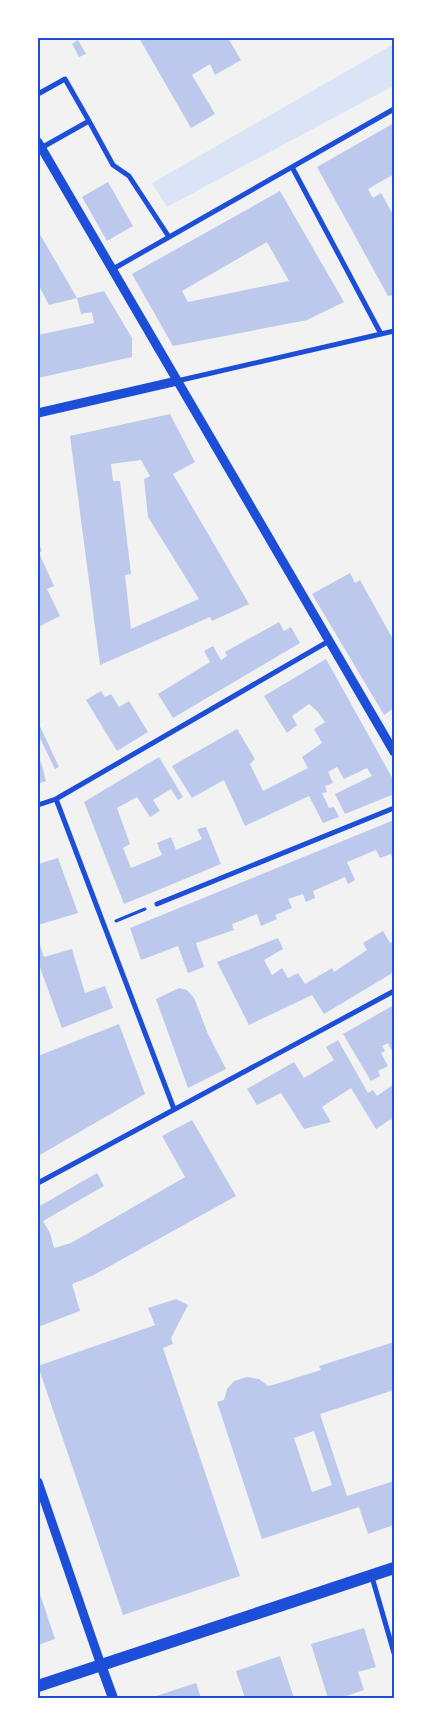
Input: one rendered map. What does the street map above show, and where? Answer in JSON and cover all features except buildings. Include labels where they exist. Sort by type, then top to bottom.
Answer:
[{"type":"main road","points":[[38,1686],[394,1568]]},
{"type":"main road","points":[[101,1664],[113,1698]]},
{"type":"street","points":[[38,94],[65,79],[113,164],[129,176],[169,237]]},
{"type":"street","points":[[112,269],[394,109]]},
{"type":"street","points":[[89,121],[39,145],[394,752]]},
{"type":"street","points":[[292,167],[381,334]]},
{"type":"street","points":[[38,414],[394,331]]},
{"type":"street","points":[[38,805],[56,799],[329,641]]},
{"type":"street","points":[[56,799],[174,1109]]},
{"type":"street","points":[[157,904],[394,808]]},
{"type":"street","points":[[38,1182],[394,991]]},
{"type":"street","points":[[38,1482],[101,1664]]},
{"type":"street","points":[[371,1576],[394,1653]]},
{"type":"path","points":[[105,925],[157,904]]},
{"type":"shaded area","points":[[394,44],[393,86],[167,207],[152,183]]}]
